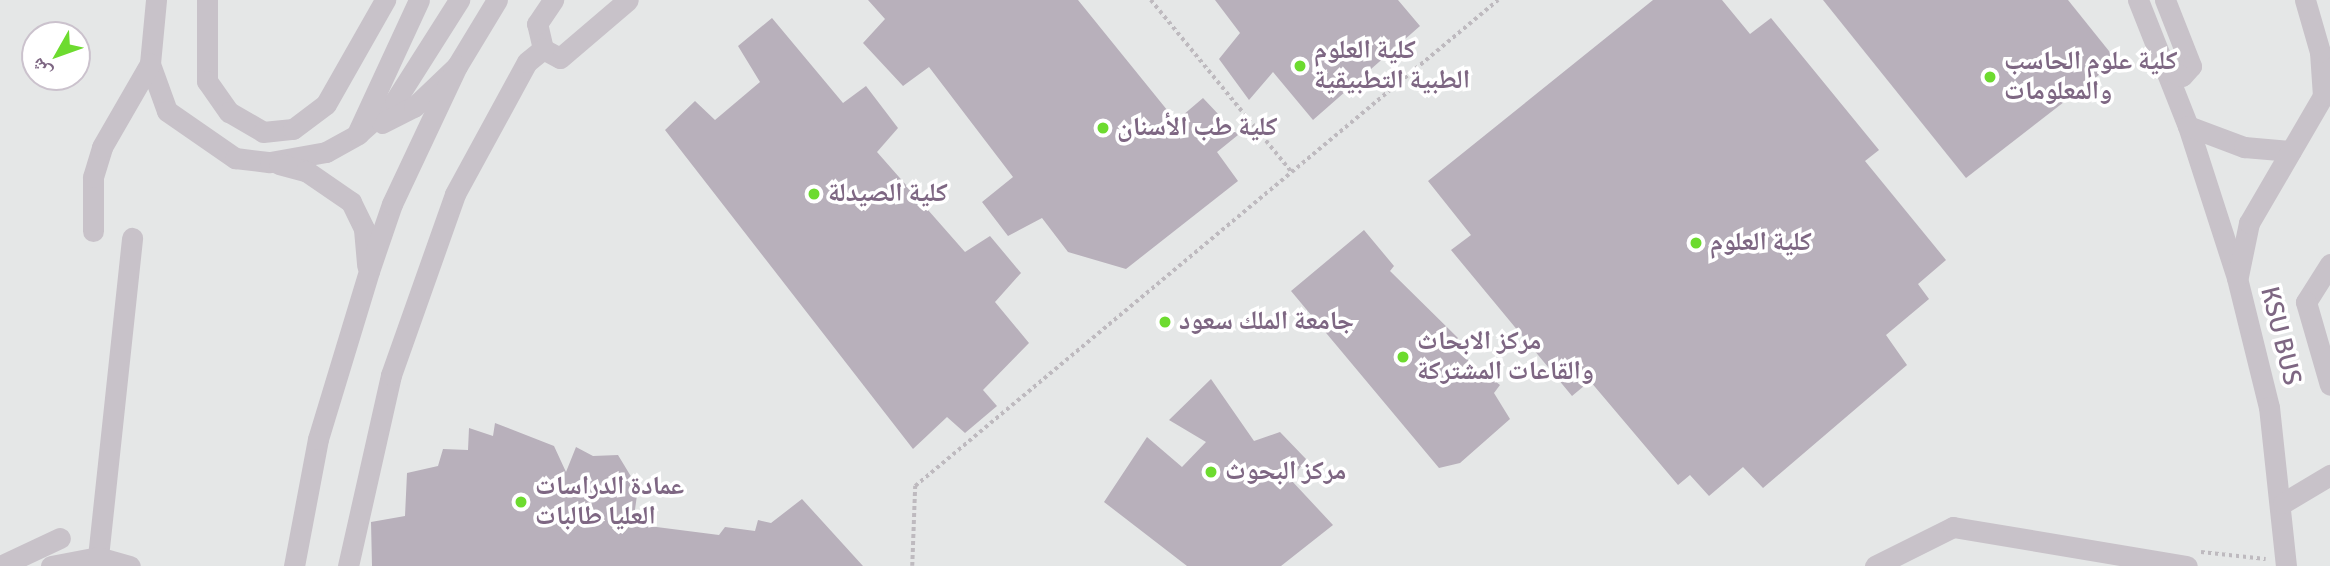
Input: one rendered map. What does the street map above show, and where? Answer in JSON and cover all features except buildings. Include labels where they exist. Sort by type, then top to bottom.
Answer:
[{"type":"lane","points":[[93,231],[93,177],[102,147],[150,64],[156,0]]},
{"type":"lane","points":[[207,0],[207,81],[229,111],[263,132],[293,130],[326,104],[385,0]]},
{"type":"lane","points":[[358,134],[419,0]]},
{"type":"lane","points":[[358,134],[395,101],[459,0]]},
{"type":"lane","points":[[294,566],[318,439],[392,204],[457,66],[497,0]]},
{"type":"lane","points":[[553,0],[537,24],[543,49],[560,58],[628,0]]},
{"type":"lane","name":"KSU BUS","points":[[2138,0],[2188,126],[2237,278],[2269,407],[2283,503],[2286,566]]},
{"type":"lane","points":[[2165,0],[2191,66],[2182,76],[2166,69]]},
{"type":"lane","points":[[2237,278],[2249,223],[2323,96],[2320,52],[2305,0]]},
{"type":"lane","points":[[348,566],[391,375],[455,194],[527,62],[543,49]]},
{"type":"lane","points":[[150,64],[167,111],[197,137],[235,158],[270,162],[306,171],[351,202],[364,229],[368,277]]},
{"type":"lane","points":[[270,162],[326,152],[414,107],[457,66]]},
{"type":"lane","points":[[2188,126],[2244,147],[2291,151]]},
{"type":"lane","points":[[98,557],[132,238]]},
{"type":"lane","points":[[2330,264],[2306,302],[2330,385]]},
{"type":"lane","points":[[2283,503],[2330,475]]},
{"type":"lane","points":[[1875,566],[1953,527],[2187,566]]},
{"type":"lane","points":[[0,566],[60,538]]},
{"type":"lane","points":[[51,566],[98,557],[130,566]]},
{"type":"path","points":[[1152,0],[1292,172]]},
{"type":"path","points":[[912,566],[915,486],[1497,0]]},
{"type":"shaded area","name":"جامعة الملك سعود","points":[[0,0],[2330,0],[2330,566],[0,566]]},
{"type":"place","name":"كلية العلوم الطبية التطبيقية","points":[[1300,66]]},
{"type":"place","name":"كلية علوم الحاسب والمعلومات","points":[[1990,77]]},
{"type":"place","name":"كلية طب الأسنان","points":[[1103,128]]},
{"type":"place","name":"كلية الصيدلة","points":[[814,194]]},
{"type":"place","name":"كلية العلوم","points":[[1696,243]]},
{"type":"place","name":"جامعة الملك سعود","points":[[1165,322]]},
{"type":"place","name":"مركز الابحاث والقاعات المشتركة","points":[[1403,357]]},
{"type":"place","name":"مركز البحوث","points":[[1211,472]]},
{"type":"place","name":"عمادة الدراسات العليا طالبات","points":[[521,502]]}]
